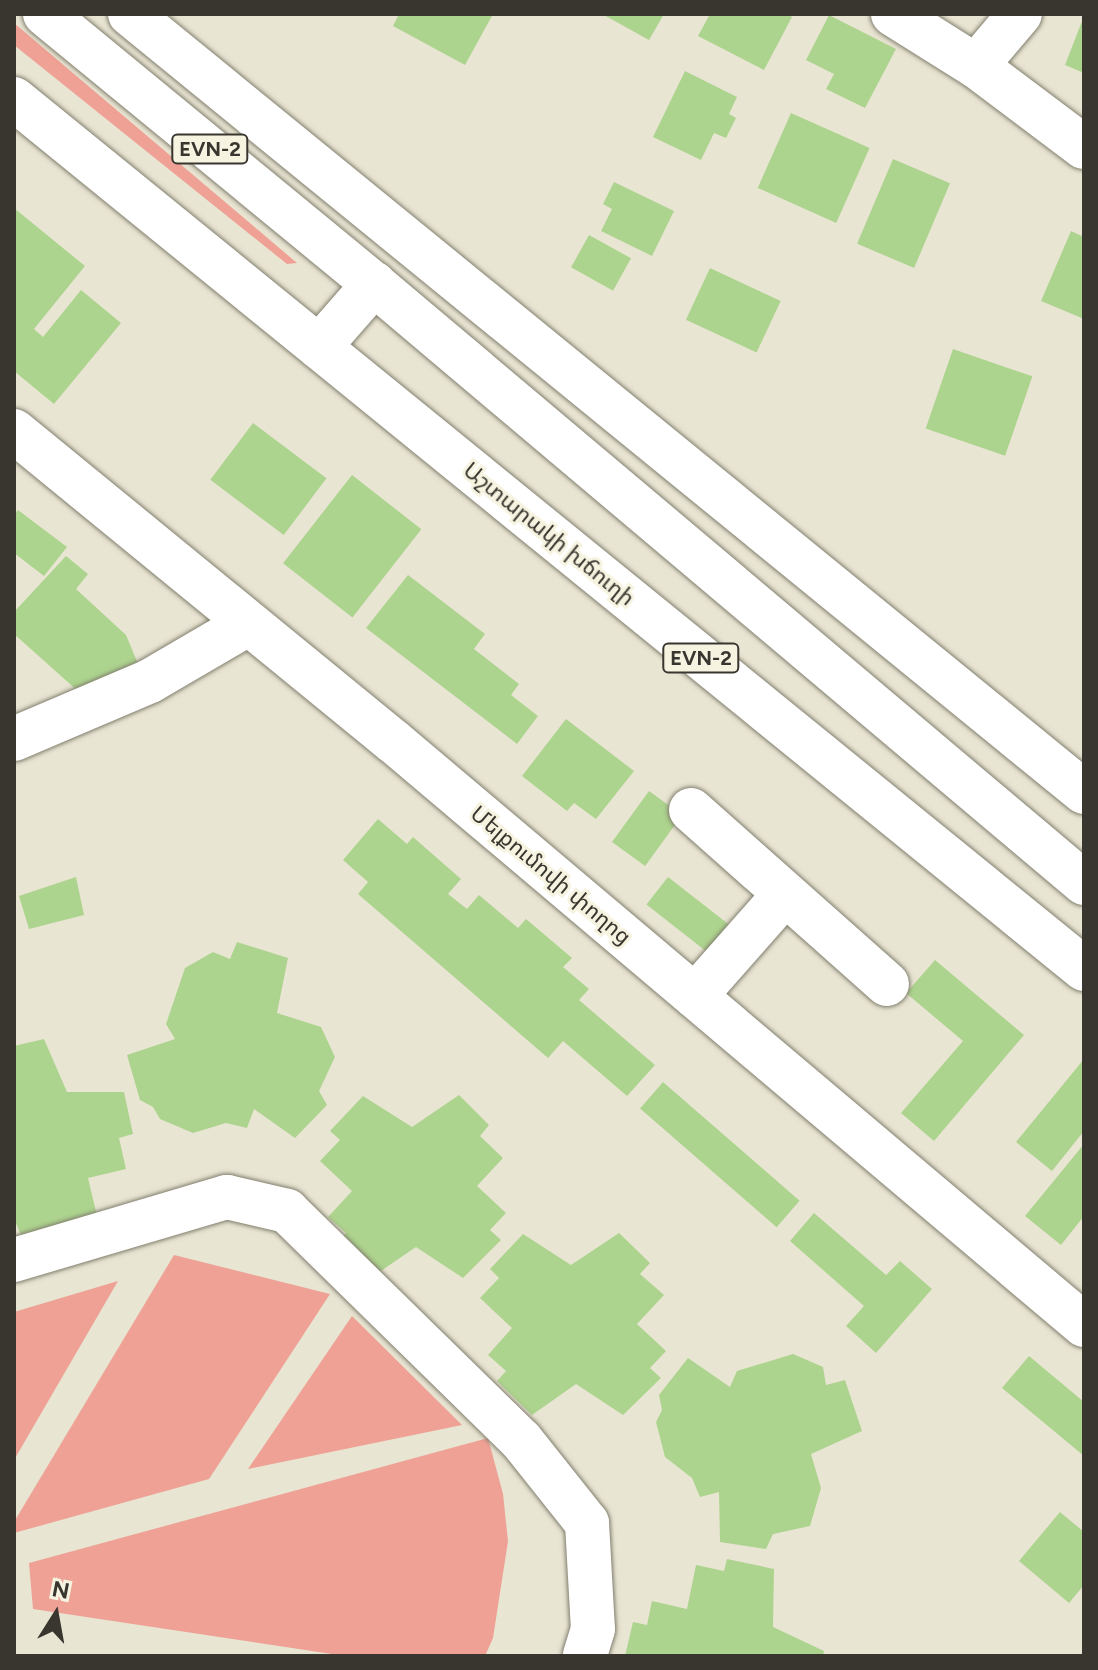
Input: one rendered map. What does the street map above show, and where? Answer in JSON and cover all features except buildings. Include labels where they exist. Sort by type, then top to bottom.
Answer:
[{"type":"street","name":"EVN-2","points":[[45,14],[374,284],[1084,883]]},
{"type":"street","points":[[130,14],[1084,792]]},
{"type":"street","points":[[893,14],[976,66],[1084,147]]},
{"type":"street","points":[[976,66],[1020,14]]},
{"type":"street","name":"Աշտարակի խճուղի","points":[[14,99],[1084,969]]},
{"type":"street","points":[[319,347],[374,284]]},
{"type":"street","name":"Մելքումովի փողոց","points":[[14,431],[246,625],[393,741],[1084,1325]]},
{"type":"street","points":[[14,739],[150,681],[246,625]]},
{"type":"street","points":[[691,810],[887,984]]},
{"type":"street","points":[[695,996],[785,894]]},
{"type":"street","points":[[14,1260],[227,1197],[287,1211],[521,1440],[587,1523],[593,1629],[585,1656]]},
{"type":"shaded area","points":[[14,23],[297,263],[287,264],[14,45]]},
{"type":"shaded area","points":[[174,1255],[330,1294],[209,1479],[14,1533],[14,1522]]},
{"type":"shaded area","points":[[118,1281],[14,1460],[14,1312]]},
{"type":"shaded area","points":[[352,1316],[462,1425],[248,1469]]},
{"type":"shaded area","points":[[488,1438],[503,1494],[508,1541],[493,1638],[485,1656],[345,1656],[33,1609],[29,1563]]}]
